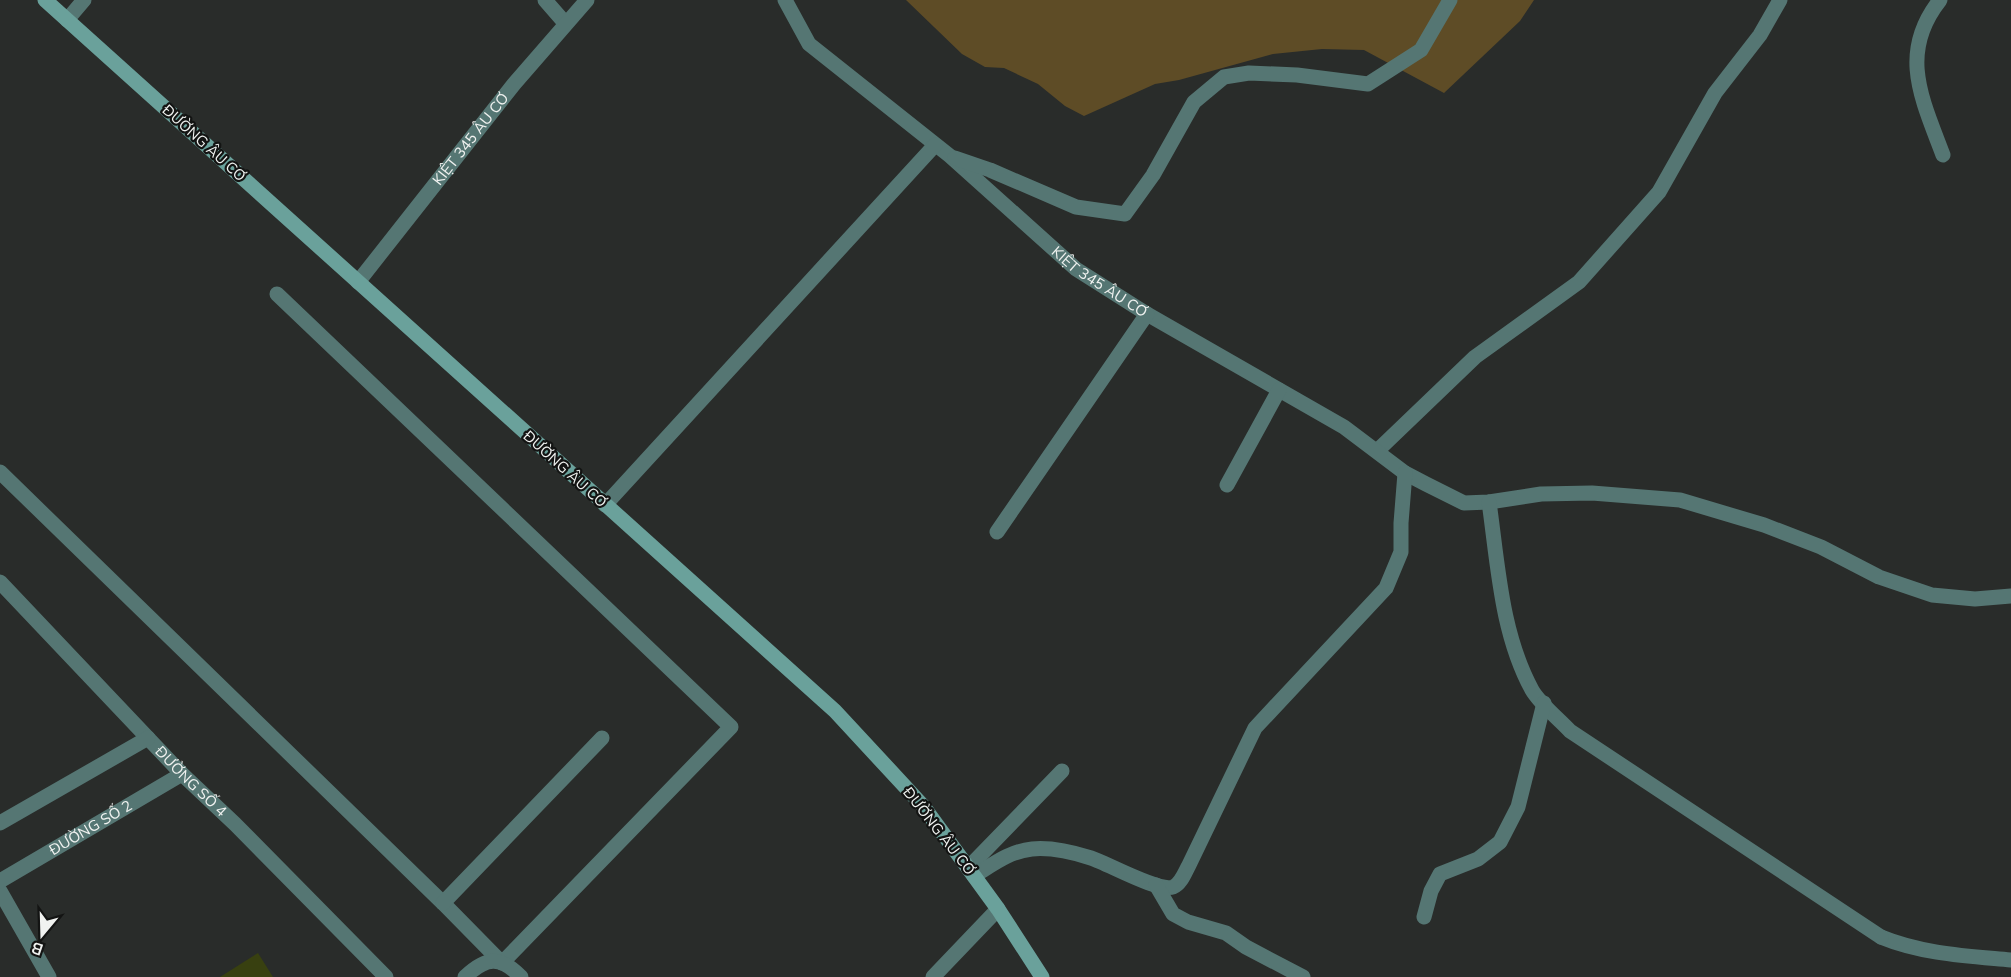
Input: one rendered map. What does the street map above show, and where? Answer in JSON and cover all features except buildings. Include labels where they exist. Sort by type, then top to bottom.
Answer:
[{"type":"main road","name":"ĐƯỜNG ÂU CƠ","points":[[45,0],[835,711],[923,806],[998,909],[1042,977]]},
{"type":"street","points":[[67,20],[84,0]]},
{"type":"street","points":[[545,0],[565,23]]},
{"type":"street","name":"KIỆT 345 ÂU CƠ","points":[[358,282],[507,93],[586,0]]},
{"type":"street","name":"KIỆT 345 ÂU CƠ","points":[[785,0],[809,44],[950,156],[1076,269],[1147,314],[1344,427],[1405,473],[1464,502],[1489,502]]},
{"type":"street","points":[[950,156],[990,170],[1076,207],[1125,214],[1153,175],[1194,102],[1224,77],[1249,73],[1297,75],[1368,84],[1421,50],[1450,0]]},
{"type":"street","points":[[1377,452],[1475,357],[1579,282],[1659,192],[1715,93],[1760,35],[1780,0]]},
{"type":"street","points":[[1940,0],[1928,15],[1922,28],[1917,55],[1920,89],[1943,155]]},
{"type":"street","points":[[605,505],[935,145]]},
{"type":"street","points":[[277,294],[731,727],[502,963]]},
{"type":"street","points":[[997,532],[1147,314]]},
{"type":"street","points":[[1227,485],[1279,390]]},
{"type":"street","points":[[0,472],[502,963]]},
{"type":"street","points":[[971,872],[1014,852],[1047,848],[1092,858],[1156,885],[1171,888],[1177,885],[1189,865],[1255,728],[1386,588],[1401,552],[1405,473]]},
{"type":"street","points":[[2011,596],[1975,599],[1932,595],[1879,576],[1821,547],[1764,525],[1680,500],[1592,493],[1541,494],[1489,502],[1503,607],[1519,661],[1533,692],[1570,731],[1881,937],[1898,944],[1951,954],[2011,960]]},
{"type":"street","name":"ĐƯỜNG SỐ 4","points":[[0,582],[182,774],[235,824],[386,977]]},
{"type":"street","points":[[1424,917],[1431,891],[1440,874],[1478,859],[1500,842],[1518,807],[1544,703]]},
{"type":"street","points":[[0,824],[148,738]]},
{"type":"street","points":[[443,903],[602,738]]},
{"type":"street","points":[[971,872],[1062,771]]},
{"type":"street","name":"ĐƯỜNG SỐ 2","points":[[0,881],[182,774]]},
{"type":"street","points":[[1156,885],[1173,914],[1188,922],[1227,933],[1246,948],[1303,977]]},
{"type":"street","points":[[0,891],[50,977]]},
{"type":"street","points":[[933,977],[998,909]]},
{"type":"street","points":[[465,977],[484,962],[502,963],[511,967],[521,977]]},
{"type":"shaded area","points":[[906,0],[1534,0],[1520,21],[1444,93],[1364,50],[1322,49],[1273,54],[1179,80],[1155,84],[1084,116],[1065,106],[1038,84],[1004,68],[985,67],[962,54]]}]
